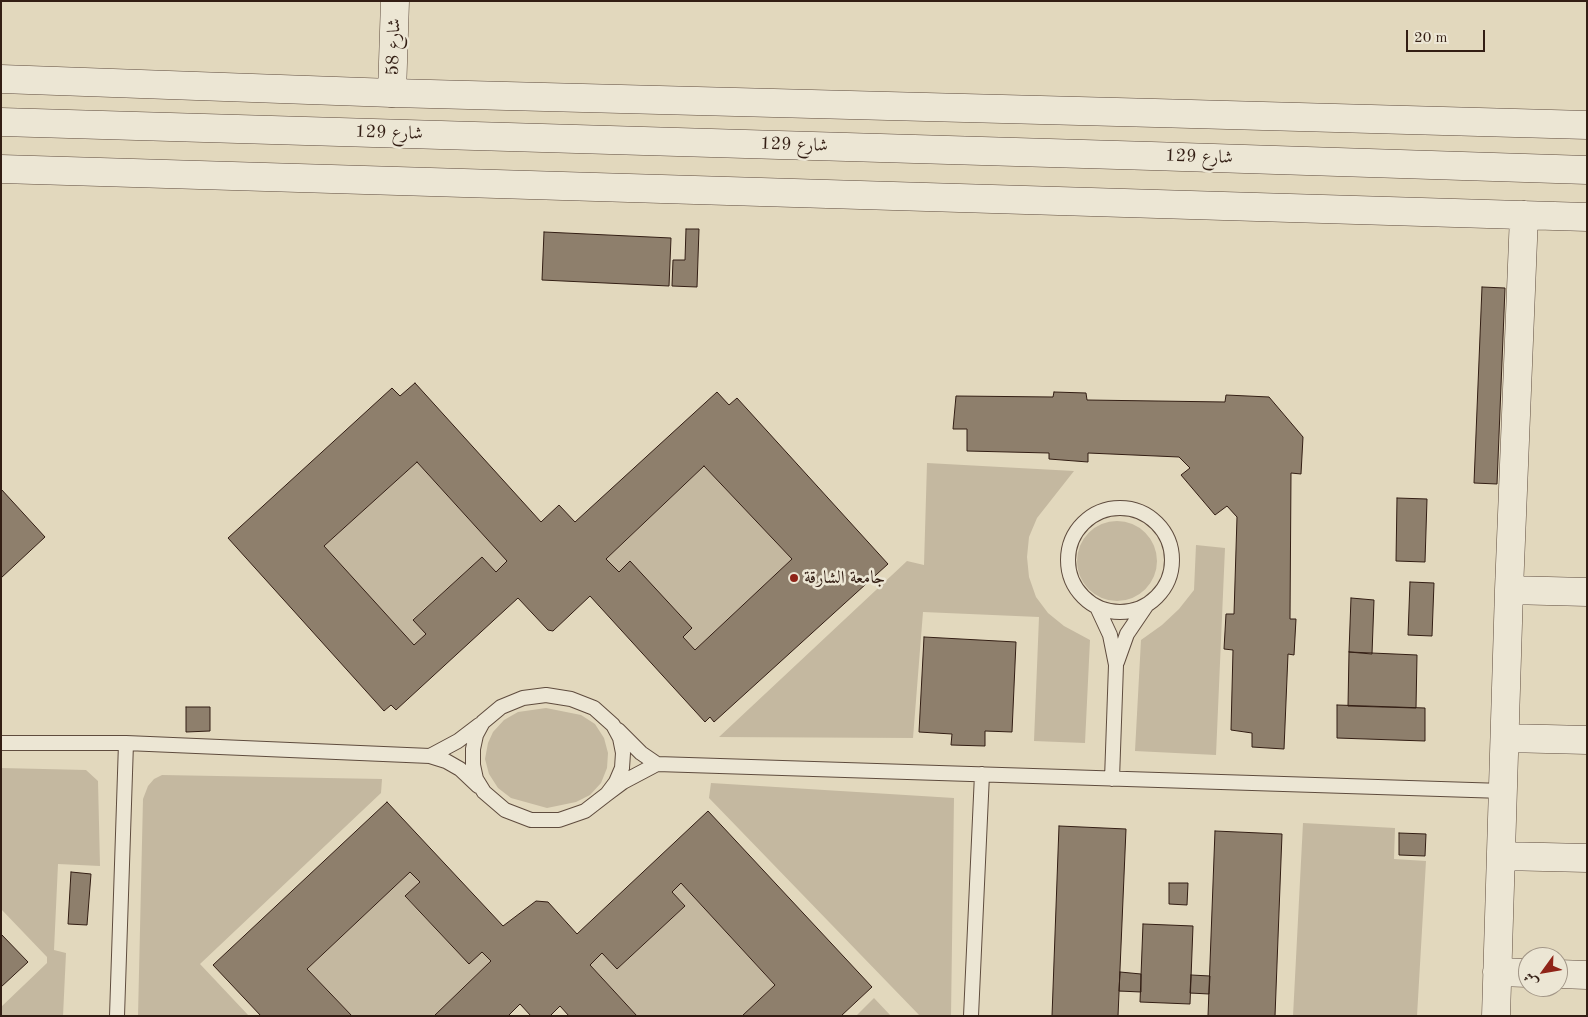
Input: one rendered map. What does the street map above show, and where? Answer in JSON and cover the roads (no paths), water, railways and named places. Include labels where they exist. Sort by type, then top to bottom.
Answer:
[{"type":"street","name":"شارع 58","points":[[392,94],[395,1]]},
{"type":"street","points":[[1,79],[392,94],[1155,112],[1587,126]]},
{"type":"street","name":"شارع 129","points":[[1,122],[1587,170]]},
{"type":"street","points":[[1,169],[1587,217]]},
{"type":"street","points":[[1496,1016],[1506,738],[1509,590],[1524,215]]},
{"type":"street","points":[[1509,590],[1587,592]]},
{"type":"street","points":[[1506,738],[1587,740]]},
{"type":"street","points":[[1501,856],[1587,858]]},
{"type":"street","points":[[1497,972],[1518,973]]},
{"type":"street","points":[[1568,974],[1587,975]]},
{"type":"lane","points":[[1120,508],[1139,511],[1156,522],[1168,538],[1173,557],[1170,576],[1161,594],[1146,606],[1122,613],[1097,607],[1081,595],[1071,578],[1068,558],[1072,539],[1084,523],[1100,512],[1120,508]]},
{"type":"lane","points":[[1116,665],[1127,634],[1146,606]]},
{"type":"lane","points":[[1097,607],[1110,635],[1116,665],[1112,779]]},
{"type":"lane","points":[[430,756],[458,742],[502,707],[523,698],[546,695],[571,699],[594,708],[636,748],[657,764]]},
{"type":"lane","points":[[483,722],[476,735],[472,765],[476,779],[484,792]]},
{"type":"lane","points":[[607,794],[616,782],[622,768],[623,753],[620,738],[613,725]]},
{"type":"lane","points":[[1,743],[126,743],[430,756],[446,761],[460,769],[505,810],[531,820],[559,820],[586,811],[623,782],[657,764],[1503,791]]},
{"type":"lane","points":[[117,1016],[126,743]]},
{"type":"lane","points":[[971,1016],[982,774]]},
{"type":"place","name":"جامعة الشارقة","points":[[794,578]]}]
